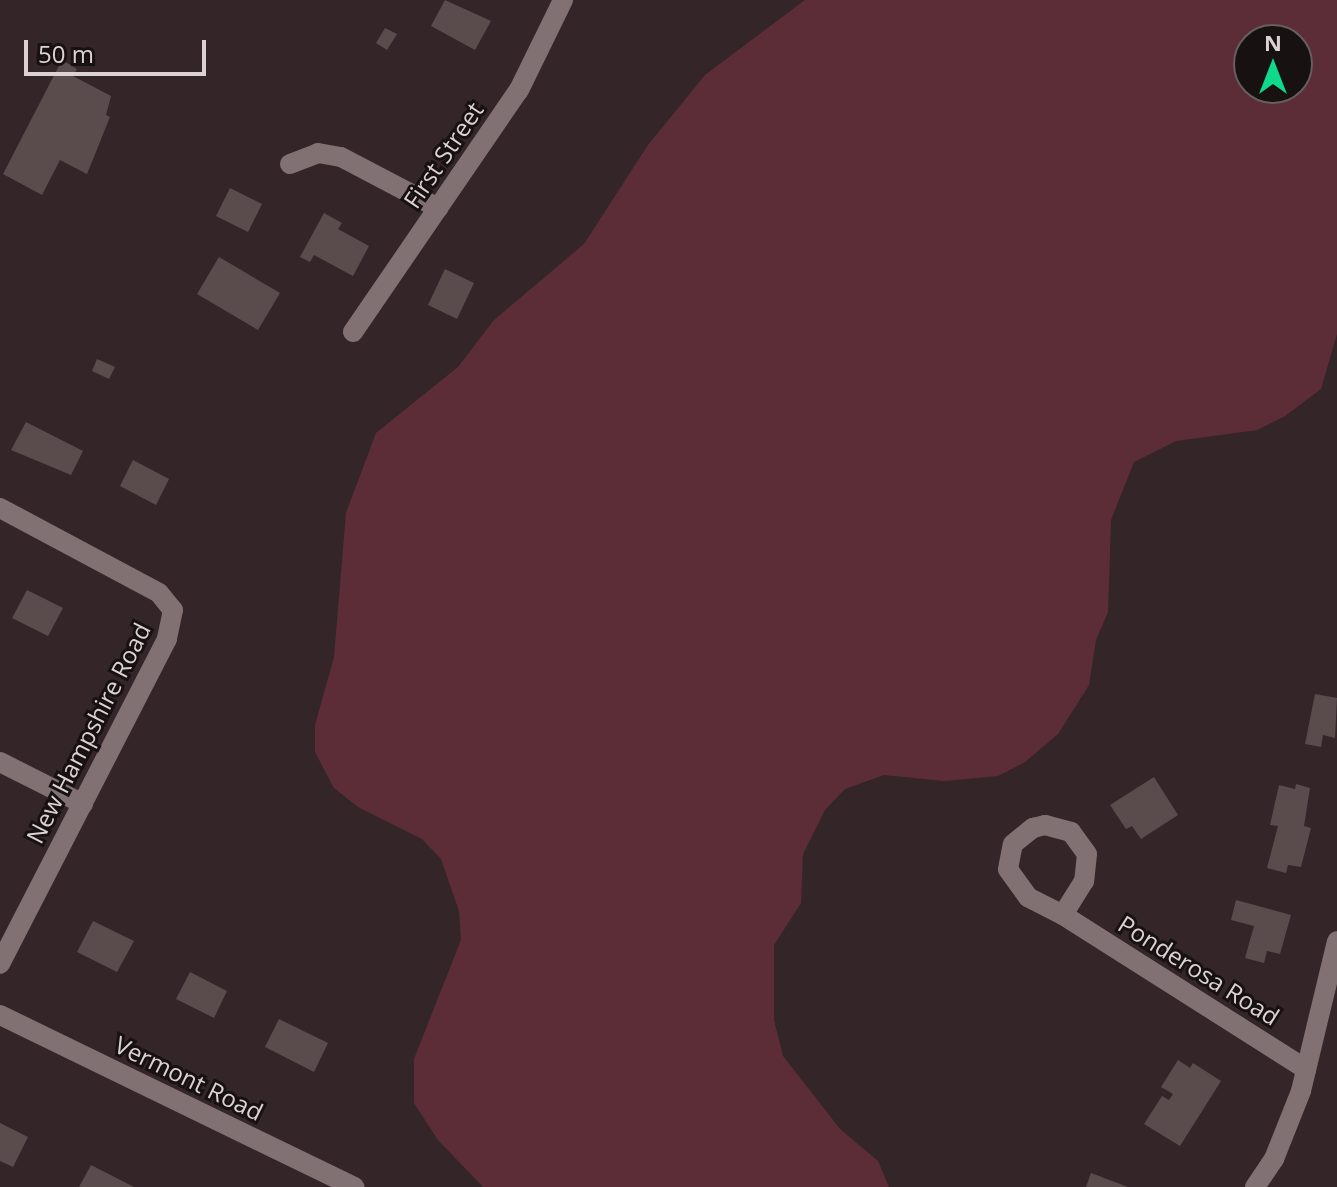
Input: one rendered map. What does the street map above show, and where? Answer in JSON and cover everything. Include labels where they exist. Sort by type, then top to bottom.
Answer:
[{"type":"street","name":"First Street","points":[[353,332],[519,90],[561,1]]},
{"type":"street","points":[[290,164],[318,153],[341,157],[438,208]]},
{"type":"street","name":"New Hampshire Road","points":[[0,508],[159,593],[173,610],[167,639],[0,964]]},
{"type":"street","points":[[0,762],[83,804]]},
{"type":"street","name":"Ponderosa Road","points":[[1063,915],[1084,881],[1087,854],[1071,832],[1059,826],[1033,828],[1013,844],[1008,869],[1028,897],[1063,915],[1306,1069]]},
{"type":"street","points":[[1255,1187],[1290,1123],[1337,941]]},
{"type":"street","name":"Vermont Road","points":[[0,1015],[355,1187]]},
{"type":"shaded area","points":[[805,0],[1337,0],[1337,334],[1321,389],[1285,416],[1257,430],[1176,441],[1134,462],[1111,520],[1108,612],[1096,640],[1089,685],[1058,734],[1025,762],[998,776],[944,781],[884,775],[845,789],[825,810],[803,854],[801,903],[774,945],[774,1020],[783,1056],[840,1129],[878,1161],[889,1187],[483,1187],[438,1140],[414,1103],[414,1059],[461,940],[459,911],[441,859],[422,839],[358,807],[334,788],[315,752],[315,725],[334,657],[346,513],[376,433],[458,367],[494,320],[584,244],[648,145],[705,75]]},
{"type":"building","points":[[445,0],[491,21],[475,50],[431,26]]},
{"type":"building","points":[[385,28],[397,34],[387,50],[376,43]]},
{"type":"building","points":[[62,60],[77,69],[73,76],[111,96],[106,115],[110,117],[87,174],[60,160],[42,195],[3,174]]},
{"type":"building","points":[[230,188],[262,204],[248,232],[216,216]]},
{"type":"building","points":[[324,213],[342,223],[338,229],[369,246],[353,276],[314,255],[310,262],[300,257]]},
{"type":"building","points":[[219,257],[280,293],[258,330],[197,294]]},
{"type":"building","points":[[445,269],[474,283],[457,319],[428,305]]},
{"type":"building","points":[[97,359],[115,367],[109,379],[92,371]]},
{"type":"building","points":[[26,422],[83,451],[71,475],[11,450]]},
{"type":"building","points":[[133,460],[169,479],[156,505],[120,486]]},
{"type":"building","points":[[27,590],[63,608],[48,636],[12,618]]},
{"type":"building","points":[[1315,694],[1337,698],[1335,738],[1323,735],[1321,747],[1305,744]]},
{"type":"building","points":[[1154,777],[1178,815],[1141,839],[1132,826],[1126,829],[1110,805]]},
{"type":"building","points":[[1296,784],[1310,788],[1304,826],[1311,828],[1301,867],[1288,865],[1286,873],[1267,868],[1278,826],[1270,825],[1279,785],[1295,789]]},
{"type":"building","points":[[1236,900],[1291,915],[1280,954],[1267,951],[1264,963],[1245,958],[1254,926],[1231,920]]},
{"type":"building","points":[[93,921],[134,941],[117,972],[77,952]]},
{"type":"building","points":[[190,972],[227,991],[214,1018],[176,999]]},
{"type":"building","points":[[279,1019],[328,1043],[314,1072],[265,1047]]},
{"type":"building","points":[[1178,1060],[1190,1068],[1193,1063],[1221,1081],[1180,1146],[1144,1124],[1162,1096],[1169,1100],[1173,1094],[1161,1087]]},
{"type":"building","points":[[0,1123],[28,1137],[13,1167],[0,1161]]},
{"type":"building","points":[[91,1165],[134,1187],[79,1187]]},
{"type":"building","points":[[1091,1173],[1128,1187],[1086,1187]]}]
